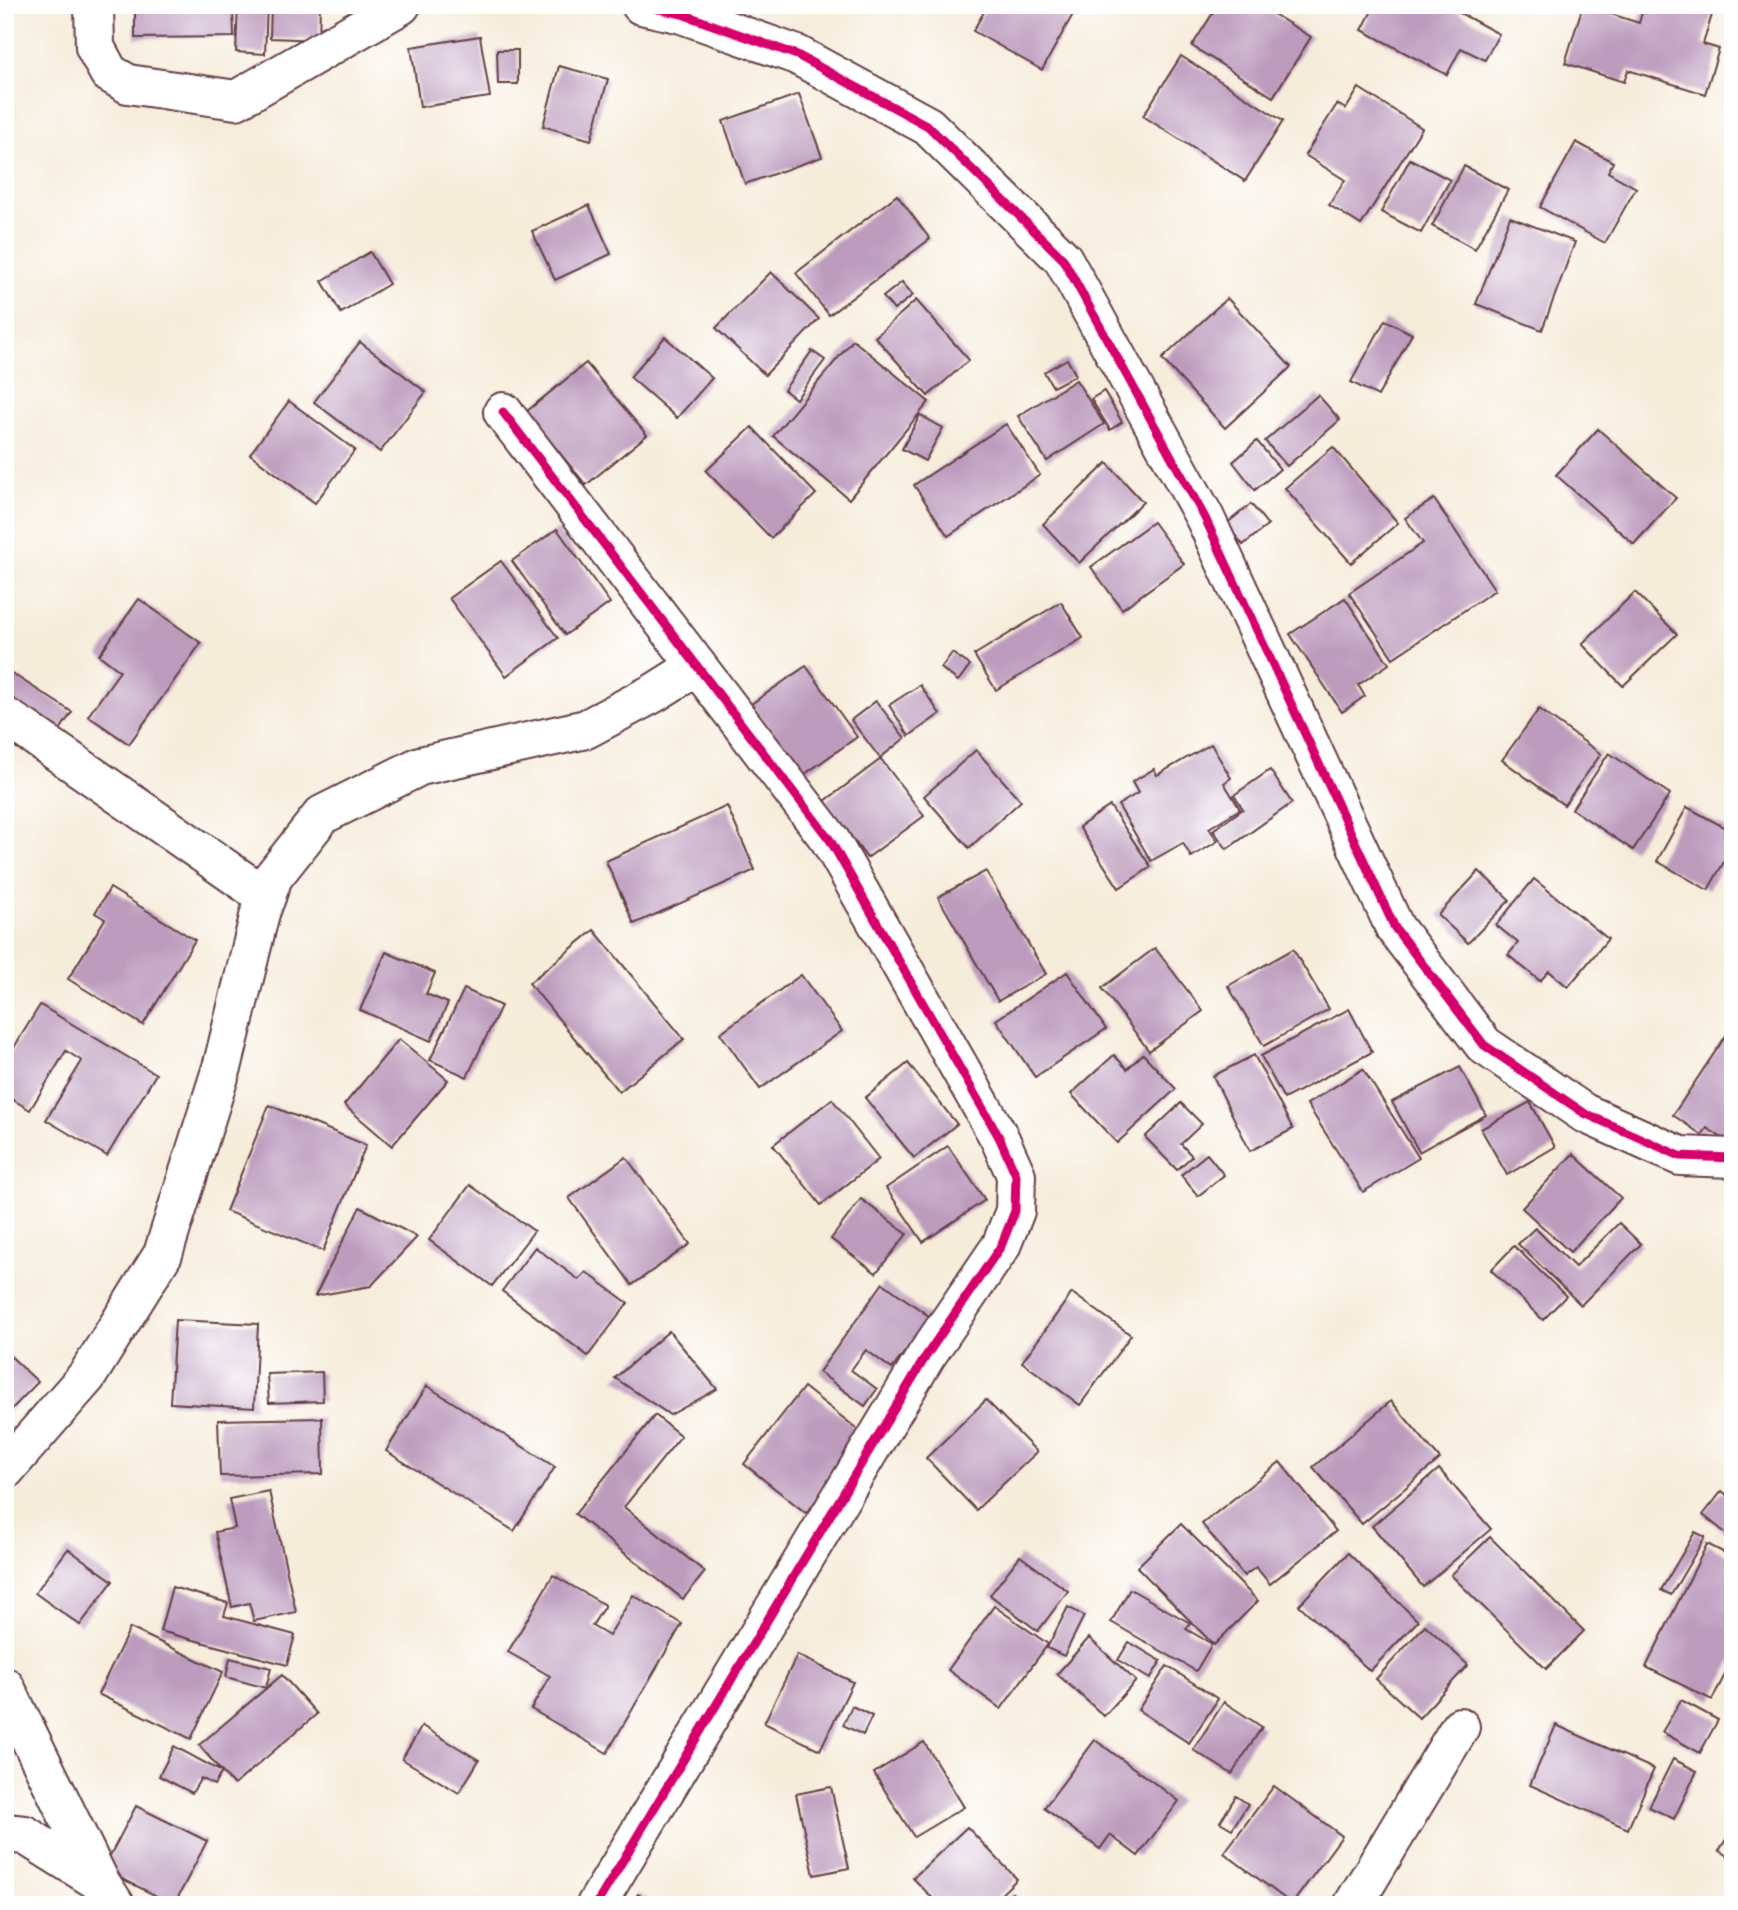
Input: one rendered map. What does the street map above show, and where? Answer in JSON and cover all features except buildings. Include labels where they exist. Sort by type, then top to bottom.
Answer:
[{"type":"street","points":[[94,5],[95,47],[108,73],[128,84],[236,100],[401,5]]},
{"type":"street","points":[[641,5],[682,13],[797,55],[928,126],[1063,259],[1205,518],[1395,928],[1484,1045],[1584,1112],[1680,1156],[1733,1158]]},
{"type":"street","points":[[503,412],[830,840],[999,1137],[1016,1175],[1015,1211],[1001,1246],[926,1356],[596,1905]]},
{"type":"street","points":[[5,1470],[87,1376],[163,1254],[223,1064],[260,913],[273,877],[322,815],[420,766],[586,729],[654,693],[697,666]]},
{"type":"street","points":[[5,717],[266,897]]},
{"type":"street","points":[[5,1687],[107,1894]]},
{"type":"street","points":[[1353,1905],[1460,1727]]},
{"type":"street","points":[[5,1833],[25,1835],[107,1894]]},
{"type":"cycle path","points":[[641,5],[682,14],[797,55],[928,126],[1063,259],[1205,518],[1395,928],[1484,1045],[1584,1113],[1680,1156],[1733,1158]]},
{"type":"cycle path","points":[[503,412],[830,840],[999,1137],[1016,1175],[1015,1211],[1001,1246],[926,1356],[596,1905]]}]
